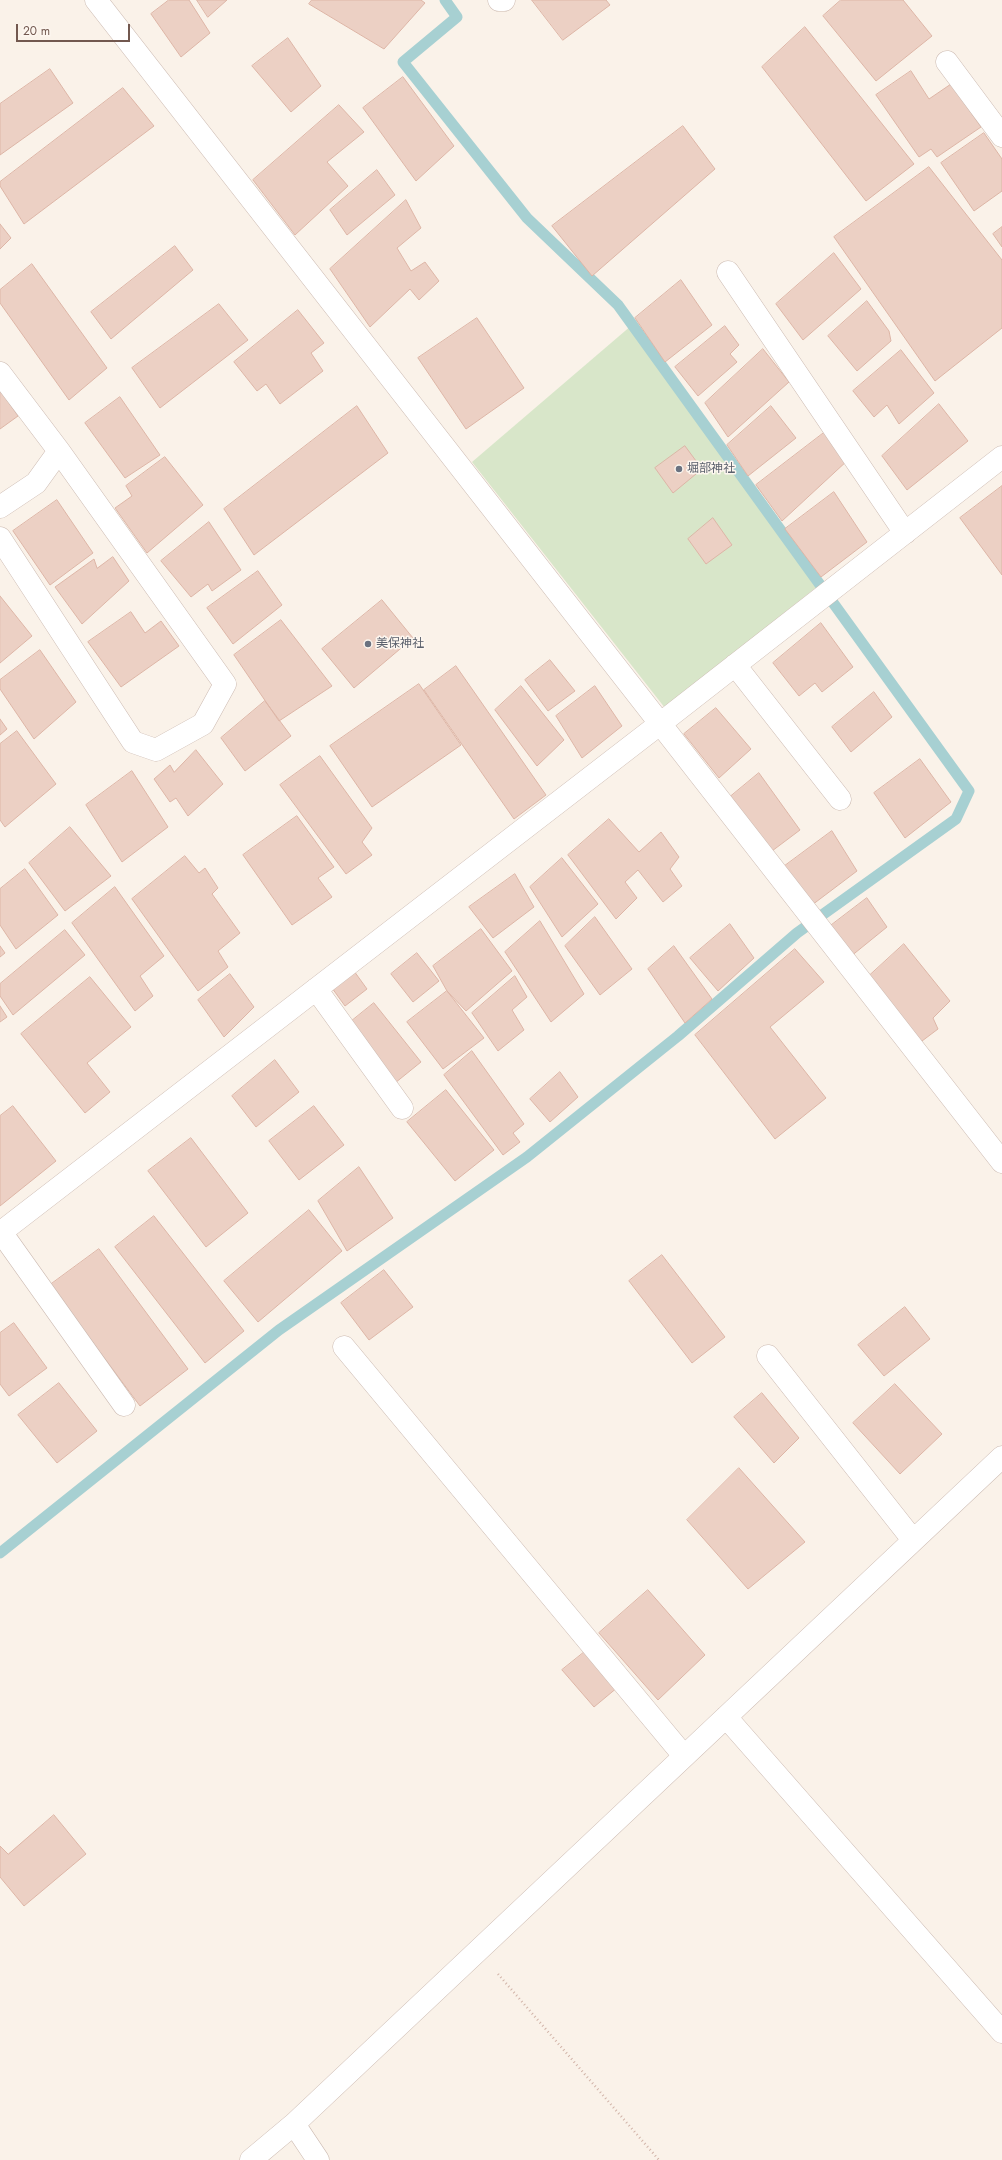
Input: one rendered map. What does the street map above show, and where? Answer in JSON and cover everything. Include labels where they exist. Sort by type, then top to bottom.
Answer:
[{"type":"street","points":[[96,0],[1002,1162]]},
{"type":"street","points":[[499,0],[504,0]]},
{"type":"street","points":[[947,62],[1002,136]]},
{"type":"street","points":[[728,272],[905,533]]},
{"type":"street","points":[[0,373],[59,451],[225,684],[203,724],[156,750],[133,742],[0,538]]},
{"type":"street","points":[[0,507],[36,483],[59,451]]},
{"type":"street","points":[[124,1405],[0,1232],[736,665],[1002,457]]},
{"type":"street","points":[[736,665],[840,799]]},
{"type":"street","points":[[316,989],[402,1108]]},
{"type":"street","points":[[344,1347],[684,1756]]},
{"type":"street","points":[[768,1356],[913,1540]]},
{"type":"street","points":[[251,2160],[294,2124],[1002,1457]]},
{"type":"street","points":[[726,1717],[1002,2032]]},
{"type":"street","points":[[294,2124],[318,2160]]},
{"type":"path","points":[[478,1951],[659,2160]]},
{"type":"green space","points":[[632,325],[818,586],[665,708],[472,462]]},
{"type":"building","points":[[169,0],[189,0],[210,33],[181,57],[151,14]]},
{"type":"building","points":[[197,0],[227,0],[208,17]]},
{"type":"building","points":[[312,0],[421,0],[425,3],[384,49],[309,4]]},
{"type":"building","points":[[532,0],[606,0],[610,5],[563,40]]},
{"type":"building","points":[[841,0],[903,0],[932,36],[876,81],[823,16]]},
{"type":"building","points":[[805,27],[914,164],[866,201],[762,67]]},
{"type":"building","points":[[288,38],[321,86],[291,112],[252,66]]},
{"type":"building","points":[[50,69],[73,103],[0,155],[0,104]]},
{"type":"building","points":[[911,71],[929,99],[951,84],[981,127],[937,157],[931,149],[919,157],[876,95]]},
{"type":"building","points":[[403,77],[454,146],[416,181],[363,108]]},
{"type":"building","points":[[123,88],[154,126],[24,224],[0,186],[0,182]]},
{"type":"building","points":[[339,105],[364,132],[327,162],[348,186],[295,235],[253,180]]},
{"type":"building","points":[[683,126],[715,169],[592,276],[552,226]]},
{"type":"building","points":[[984,133],[1002,159],[1002,191],[974,211],[941,163]]},
{"type":"building","points":[[929,167],[1002,260],[1002,328],[935,381],[834,237]]},
{"type":"building","points":[[377,170],[395,195],[347,235],[330,210]]},
{"type":"building","points":[[406,200],[421,228],[397,248],[411,271],[425,262],[439,281],[419,300],[410,289],[370,327],[330,269]]},
{"type":"building","points":[[0,224],[11,238],[0,249]]},
{"type":"building","points":[[1002,227],[1002,247],[993,234]]},
{"type":"building","points":[[175,246],[193,270],[111,339],[91,312]]},
{"type":"building","points":[[834,253],[861,289],[803,340],[776,304]]},
{"type":"building","points":[[32,264],[107,368],[69,400],[0,303],[0,290]]},
{"type":"building","points":[[681,280],[712,325],[665,362],[635,318]]},
{"type":"building","points":[[867,301],[889,331],[891,341],[857,371],[828,336]]},
{"type":"building","points":[[219,304],[248,340],[160,408],[132,368]]},
{"type":"building","points":[[298,310],[324,343],[311,353],[323,371],[280,404],[266,384],[257,391],[234,362]]},
{"type":"building","points":[[477,318],[524,388],[466,429],[418,358]]},
{"type":"building","points":[[725,326],[739,345],[730,354],[737,362],[698,396],[675,367]]},
{"type":"building","points":[[763,349],[789,382],[728,437],[705,403]]},
{"type":"building","points":[[901,350],[934,393],[899,424],[887,405],[874,417],[853,391]]},
{"type":"building","points":[[0,390],[18,416],[0,429]]},
{"type":"building","points":[[120,397],[160,455],[125,478],[85,423]]},
{"type":"building","points":[[939,404],[968,441],[907,490],[882,456]]},
{"type":"building","points":[[357,406],[388,453],[254,555],[224,509]]},
{"type":"building","points":[[771,406],[796,438],[748,476],[727,445]]},
{"type":"building","points":[[825,432],[848,460],[782,521],[756,485]]},
{"type":"building","name":"堀部神社","points":[[685,446],[702,469],[673,493],[655,468]]},
{"type":"building","points":[[165,457],[203,505],[147,553],[115,508],[132,496],[126,486]]},
{"type":"building","points":[[1002,486],[1002,575],[960,518]]},
{"type":"building","points":[[834,492],[867,542],[821,577],[785,529]]},
{"type":"building","points":[[57,500],[93,553],[50,585],[13,531]]},
{"type":"building","points":[[713,518],[732,545],[706,564],[688,539]]},
{"type":"building","points":[[209,522],[241,570],[212,591],[208,584],[191,597],[161,561]]},
{"type":"building","points":[[113,557],[129,581],[82,624],[55,587],[94,559],[97,568]]},
{"type":"building","points":[[258,571],[282,605],[233,644],[207,608]]},
{"type":"building","points":[[0,596],[32,636],[0,663]]},
{"type":"building","name":"美保神社","points":[[382,600],[413,638],[354,688],[322,649]]},
{"type":"building","points":[[131,612],[145,633],[161,621],[179,646],[121,687],[88,642]]},
{"type":"building","points":[[281,620],[332,686],[279,721],[234,655]]},
{"type":"building","points":[[821,623],[853,667],[822,692],[815,683],[799,696],[773,663]]},
{"type":"building","points":[[40,650],[76,702],[34,739],[0,689],[0,680]]},
{"type":"building","points":[[550,660],[575,691],[548,711],[525,680]]},
{"type":"building","points":[[456,666],[546,795],[514,819],[424,690]]},
{"type":"building","points":[[419,684],[461,745],[372,807],[330,746]]},
{"type":"building","points":[[521,686],[564,740],[537,766],[495,710]]},
{"type":"building","points":[[595,686],[622,726],[582,758],[556,716]]},
{"type":"building","points":[[874,692],[892,717],[851,752],[832,727]]},
{"type":"building","points":[[265,701],[291,736],[245,771],[221,738]]},
{"type":"building","points":[[716,708],[751,749],[719,778],[684,734]]},
{"type":"building","points":[[0,719],[7,729],[0,735]]},
{"type":"building","points":[[17,731],[56,784],[5,827],[0,820],[0,744]]},
{"type":"building","points":[[196,750],[223,784],[188,816],[176,798],[170,802],[154,779],[170,765],[174,772]]},
{"type":"building","points":[[320,756],[372,828],[362,842],[372,855],[346,874],[280,785]]},
{"type":"building","points":[[920,759],[951,802],[905,838],[874,793]]},
{"type":"building","points":[[132,771],[168,827],[122,862],[86,805]]},
{"type":"building","points":[[759,773],[800,830],[772,851],[730,797]]},
{"type":"building","points":[[297,816],[334,867],[318,878],[332,897],[292,925],[243,855]]},
{"type":"building","points":[[609,819],[639,852],[661,832],[679,857],[670,869],[682,886],[663,902],[638,870],[625,882],[637,898],[616,919],[568,855]]},
{"type":"building","points":[[70,827],[111,876],[65,911],[29,863]]},
{"type":"building","points":[[832,831],[857,871],[812,905],[782,868]]},
{"type":"building","points":[[185,856],[199,873],[205,868],[218,888],[212,894],[240,933],[218,951],[228,967],[198,991],[132,899]]},
{"type":"building","points":[[562,858],[598,904],[562,937],[530,887]]},
{"type":"building","points":[[25,869],[58,915],[16,949],[0,925],[0,889]]},
{"type":"building","points":[[515,874],[534,907],[493,938],[469,907]]},
{"type":"building","points":[[115,887],[164,956],[140,976],[153,996],[135,1011],[72,923]]},
{"type":"building","points":[[867,898],[887,927],[850,957],[829,927]]},
{"type":"building","points":[[595,917],[632,969],[600,995],[565,946]]},
{"type":"building","points":[[540,921],[584,994],[551,1022],[505,952]]},
{"type":"building","points":[[730,924],[754,958],[718,991],[690,958]]},
{"type":"building","points":[[481,929],[512,971],[466,1011],[447,991],[433,966]]},
{"type":"building","points":[[65,930],[85,955],[13,1015],[0,996],[0,984]]},
{"type":"building","points":[[904,944],[950,1001],[933,1018],[938,1029],[918,1044],[868,977]]},
{"type":"building","points":[[0,946],[5,953],[0,957]]},
{"type":"building","points":[[674,946],[712,999],[685,1023],[648,969]]},
{"type":"building","points":[[795,949],[824,982],[770,1027],[826,1098],[775,1139],[695,1035]]},
{"type":"building","points":[[417,953],[439,981],[413,1002],[391,974]]},
{"type":"building","points":[[354,971],[367,989],[345,1006],[332,988]]},
{"type":"building","points":[[230,974],[254,1007],[224,1037],[198,1000]]},
{"type":"building","points":[[515,976],[527,997],[512,1010],[524,1030],[498,1051],[472,1013]]},
{"type":"building","points":[[90,977],[131,1027],[87,1063],[110,1092],[85,1113],[21,1034]]},
{"type":"building","points":[[447,991],[484,1038],[443,1069],[407,1022]]},
{"type":"building","points":[[374,1003],[421,1062],[395,1083],[348,1024]]},
{"type":"building","points":[[0,1006],[7,1017],[0,1022]]},
{"type":"building","points":[[472,1051],[524,1124],[513,1133],[520,1142],[503,1155],[444,1075]]},
{"type":"building","points":[[275,1060],[299,1092],[256,1127],[232,1096]]},
{"type":"building","points":[[560,1072],[578,1097],[550,1122],[530,1099]]},
{"type":"building","points":[[446,1090],[494,1150],[455,1181],[407,1122]]},
{"type":"building","points":[[13,1106],[56,1161],[0,1206],[0,1116]]},
{"type":"building","points":[[314,1106],[344,1145],[299,1180],[269,1141]]},
{"type":"building","points":[[191,1138],[248,1213],[206,1247],[148,1171]]},
{"type":"building","points":[[359,1167],[393,1218],[347,1251],[318,1201]]},
{"type":"building","points":[[309,1210],[342,1251],[258,1322],[224,1281]]},
{"type":"building","points":[[154,1216],[244,1331],[205,1363],[115,1247]]},
{"type":"building","points":[[99,1249],[188,1369],[140,1406],[50,1285]]},
{"type":"building","points":[[662,1255],[725,1337],[692,1363],[629,1281]]},
{"type":"building","points":[[384,1270],[413,1307],[369,1340],[341,1303]]},
{"type":"building","points":[[905,1307],[930,1339],[884,1376],[858,1345]]},
{"type":"building","points":[[14,1323],[47,1368],[9,1396],[0,1384],[0,1333]]},
{"type":"building","points":[[59,1383],[97,1431],[57,1463],[18,1415]]},
{"type":"building","points":[[895,1384],[942,1434],[900,1474],[853,1423]]},
{"type":"building","points":[[762,1393],[799,1438],[774,1463],[734,1417]]},
{"type":"building","points":[[739,1468],[805,1542],[748,1589],[687,1520]]},
{"type":"building","points":[[648,1590],[705,1655],[658,1700],[599,1633]]},
{"type":"building","points":[[587,1650],[618,1687],[594,1707],[562,1670]]},
{"type":"building","points":[[54,1815],[86,1854],[24,1906],[0,1877],[0,1846],[8,1854]]},
{"type":"waterway","points":[[0,1553],[279,1330],[527,1157],[678,1036],[797,933],[956,819],[969,791],[618,305],[527,218],[403,62],[457,17],[445,0]]},
{"type":"place","name":"堀部神社","points":[[679,469]]},
{"type":"place","name":"美保神社","points":[[368,644]]}]
